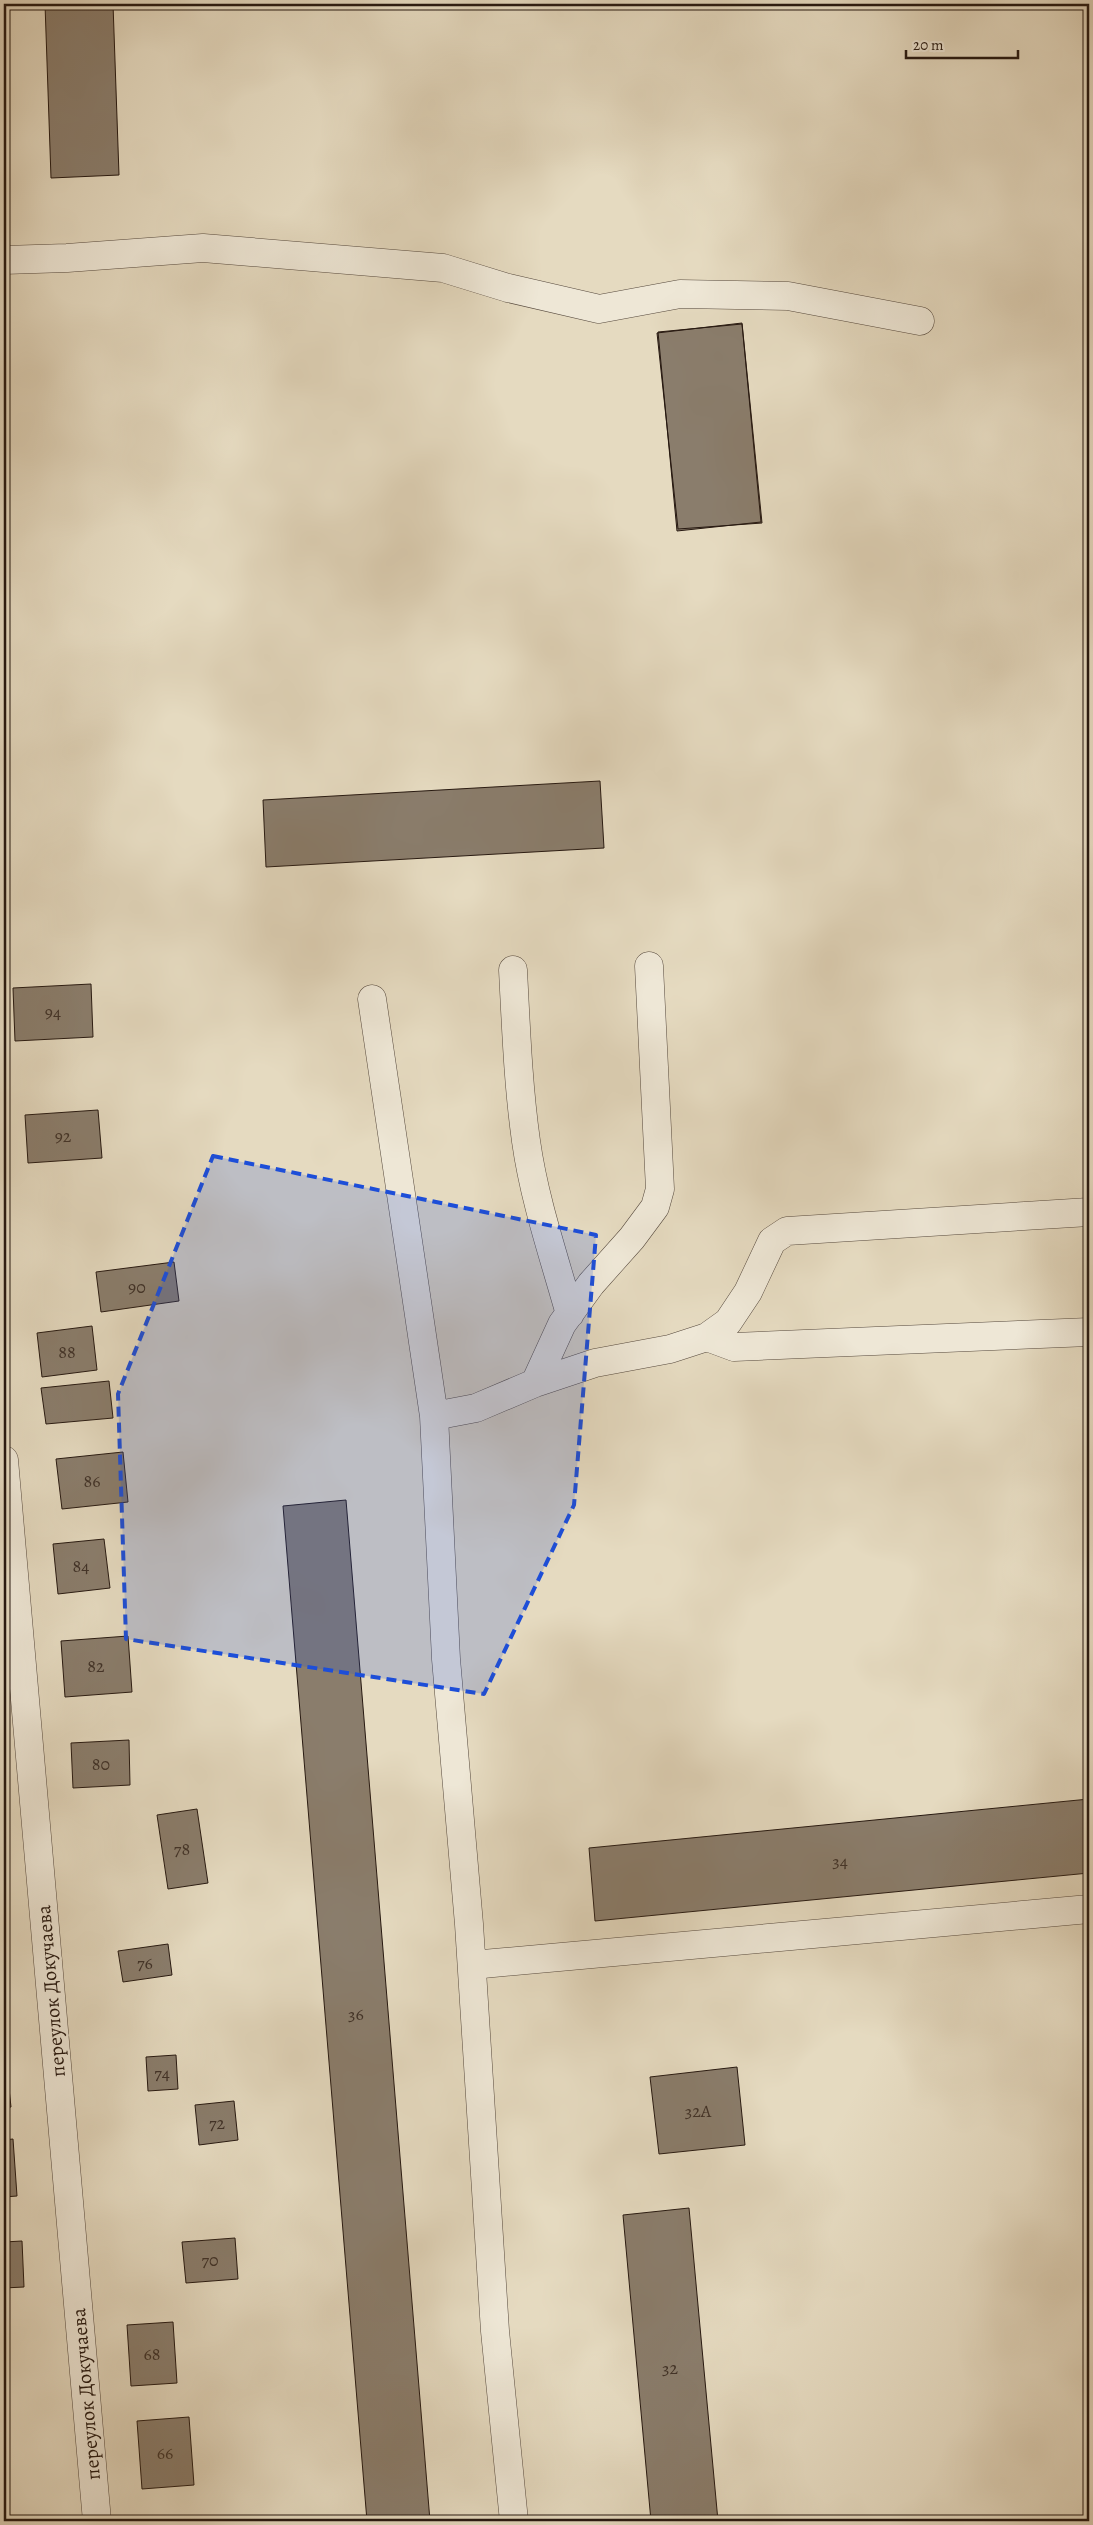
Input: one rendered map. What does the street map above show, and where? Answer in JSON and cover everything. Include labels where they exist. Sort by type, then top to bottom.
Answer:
[{"type":"street","points":[[4,260],[66,258],[203,248],[443,268],[508,288],[599,310],[680,294],[788,296],[920,321]]},
{"type":"street","points":[[535,1383],[562,1324],[591,1284],[632,1238],[655,1207],[658,1198],[660,1189],[649,966]]},
{"type":"street","points":[[514,970],[519,1081],[526,1143],[545,1225],[570,1314]]},
{"type":"street","points":[[372,999],[434,1416],[446,1659],[472,1965],[495,2331],[514,2521]]},
{"type":"street","points":[[434,1416],[476,1408],[535,1383],[595,1363],[670,1349],[707,1337],[728,1322],[748,1292],[772,1241],[787,1231],[1089,1212]]},
{"type":"street","points":[[707,1337],[734,1347],[1089,1332]]},
{"type":"street","name":"переулок Докучаева","points":[[4,1460],[98,2521]]},
{"type":"street","points":[[472,1965],[1089,1909]]},
{"type":"highlighted area","points":[[213,1156],[596,1235],[574,1505],[484,1694],[126,1639],[118,1394]]},
{"type":"building","points":[[45,4],[113,4],[119,175],[51,178]]},
{"type":"building","points":[[742,323],[762,523],[678,529],[657,333]]},
{"type":"building","points":[[742,324],[761,522],[677,531],[658,332]]},
{"type":"building","points":[[600,781],[604,848],[266,867],[263,800]]},
{"type":"building","points":[[91,984],[93,1037],[15,1041],[13,988]]},
{"type":"building","points":[[98,1110],[102,1158],[28,1163],[25,1115]]},
{"type":"building","points":[[174,1262],[179,1301],[101,1312],[96,1272]]},
{"type":"building","points":[[92,1326],[97,1370],[42,1377],[37,1333]]},
{"type":"building","points":[[109,1381],[113,1418],[46,1424],[41,1388]]},
{"type":"building","points":[[123,1452],[128,1502],[62,1509],[56,1459]]},
{"type":"building","points":[[346,1500],[430,2521],[367,2521],[283,1506]]},
{"type":"building","points":[[104,1539],[110,1588],[58,1594],[53,1544]]},
{"type":"building","points":[[128,1636],[132,1692],[65,1697],[61,1641]]},
{"type":"building","points":[[129,1740],[130,1785],[73,1788],[71,1743]]},
{"type":"building","points":[[1089,1799],[1089,1873],[595,1921],[589,1848]]},
{"type":"building","points":[[197,1809],[208,1883],[168,1889],[157,1815]]},
{"type":"building","points":[[168,1944],[172,1975],[123,1982],[118,1951]]},
{"type":"building","points":[[4,2043],[11,2107],[4,2108]]},
{"type":"building","points":[[176,2055],[178,2089],[148,2091],[146,2057]]},
{"type":"building","points":[[737,2067],[745,2145],[659,2154],[650,2077]]},
{"type":"building","points":[[234,2101],[238,2140],[199,2145],[195,2105]]},
{"type":"building","points":[[13,2139],[17,2196],[4,2197],[4,2140]]},
{"type":"building","points":[[689,2208],[718,2521],[651,2521],[623,2215]]},
{"type":"building","points":[[235,2238],[238,2279],[186,2283],[182,2242]]},
{"type":"building","points":[[22,2241],[24,2287],[4,2288],[4,2242]]},
{"type":"building","points":[[173,2322],[177,2383],[131,2386],[127,2325]]},
{"type":"building","points":[[189,2417],[194,2485],[142,2489],[137,2421]]}]
